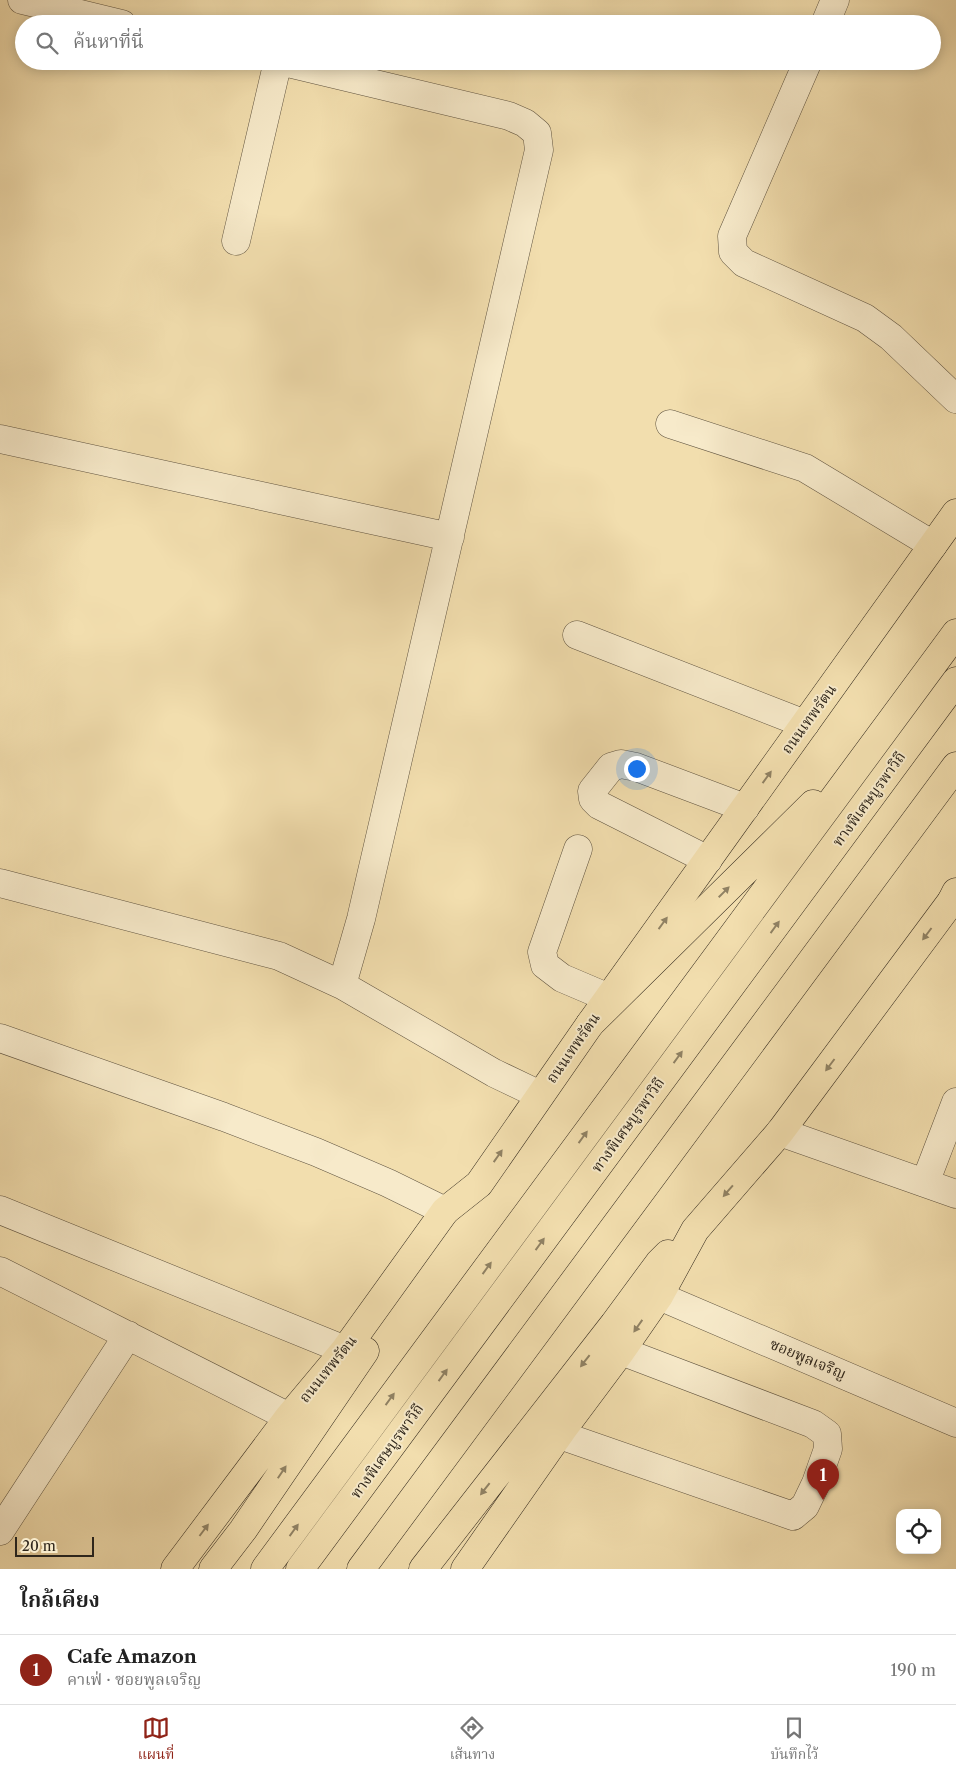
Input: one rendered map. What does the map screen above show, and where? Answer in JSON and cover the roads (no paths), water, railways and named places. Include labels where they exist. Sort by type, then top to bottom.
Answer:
[{"type":"main road","name":"ถนนเทพรัตน","points":[[174,1569],[289,1417],[345,1350],[445,1211],[479,1184],[590,1024],[956,513]]},
{"type":"main road","points":[[265,1569],[956,633]]},
{"type":"main road","name":"ทางพิเศษบูรพาวิถี","points":[[300,1569],[956,681]]},
{"type":"main road","points":[[590,1024],[875,742]]},
{"type":"main road","points":[[361,1569],[956,766]]},
{"type":"main road","points":[[378,1569],[956,788]]},
{"type":"main road","points":[[423,1569],[614,1324],[659,1263],[695,1230],[780,1132],[955,896]]},
{"type":"main road","points":[[213,1569],[248,1522],[479,1184]]},
{"type":"main road","points":[[465,1569],[659,1296],[695,1230]]},
{"type":"street","points":[[22,0],[84,15]]},
{"type":"street","points":[[829,15],[835,0]]},
{"type":"street","points":[[236,241],[276,70]]},
{"type":"street","points":[[316,70],[509,116],[525,123],[537,133],[539,150],[361,919],[342,985]]},
{"type":"street","points":[[804,70],[732,236],[733,252],[744,263],[864,318],[891,337],[956,399]]},
{"type":"street","points":[[670,424],[805,468],[933,545]]},
{"type":"street","points":[[0,439],[450,537]]},
{"type":"street","points":[[576,636],[805,724]]},
{"type":"street","points":[[708,860],[599,805],[593,799],[592,791],[611,766],[620,764],[636,767],[745,808]]},
{"type":"street","points":[[578,849],[542,952],[545,966],[562,978],[609,998]]},
{"type":"street","points":[[0,883],[279,956],[342,985],[494,1073],[540,1095]]},
{"type":"street","points":[[0,1038],[224,1117],[316,1152],[388,1183],[445,1211]]},
{"type":"street","points":[[925,1183],[956,1102]]},
{"type":"street","points":[[780,1132],[956,1194]]},
{"type":"street","points":[[0,1210],[345,1350]]},
{"type":"street","points":[[0,1271],[289,1417]]},
{"type":"street","name":"ซอยพูลเจริญ","points":[[659,1296],[956,1423]]},
{"type":"street","points":[[0,1531],[128,1335]]},
{"type":"street","points":[[560,1435],[792,1516],[805,1506],[816,1483],[828,1449],[827,1434],[813,1424],[621,1351]]},
{"type":"place","name":"Cafe Amazon","points":[[823,1500]]}]
